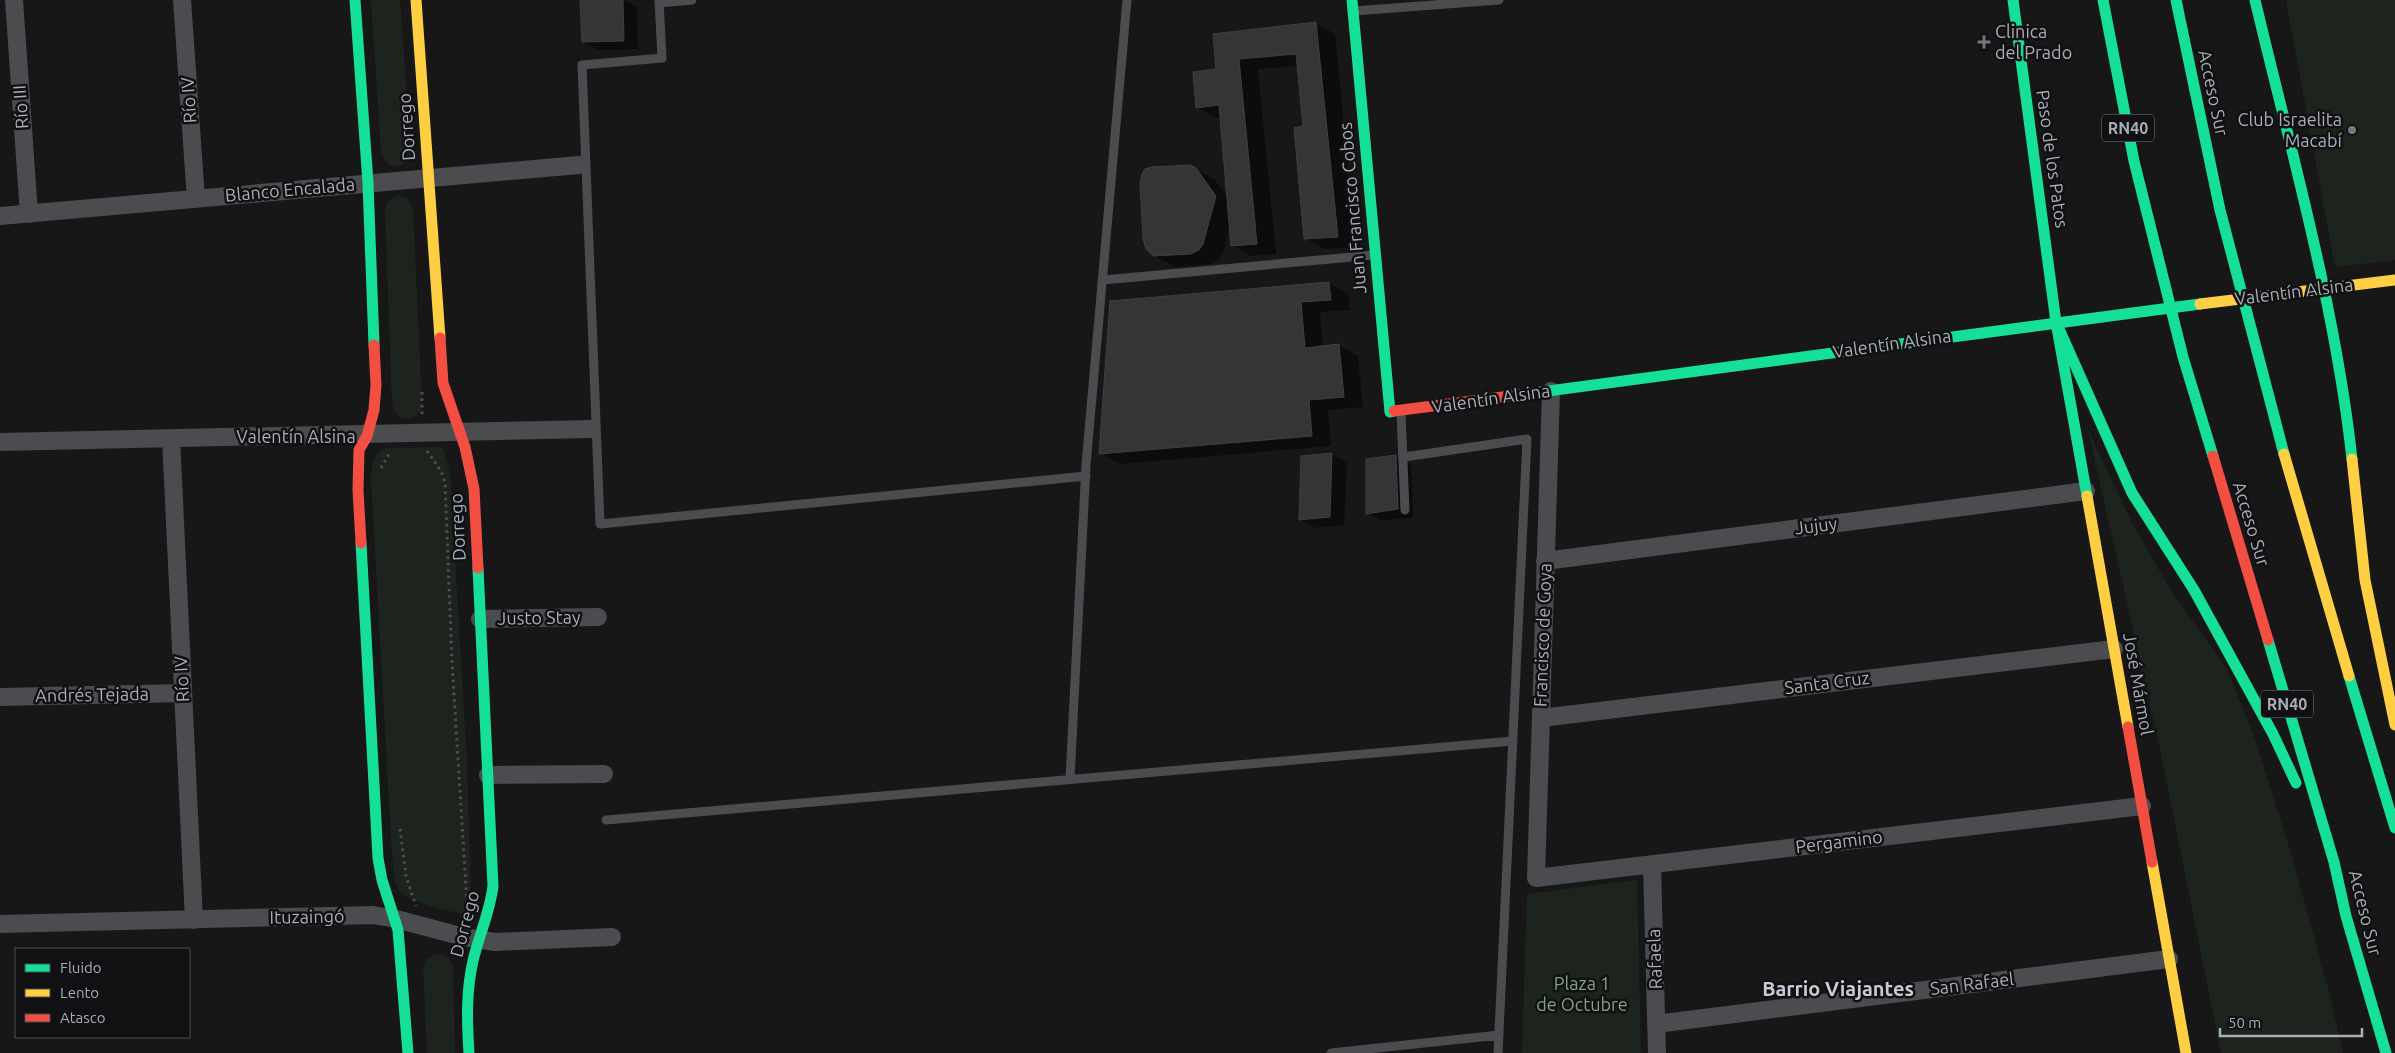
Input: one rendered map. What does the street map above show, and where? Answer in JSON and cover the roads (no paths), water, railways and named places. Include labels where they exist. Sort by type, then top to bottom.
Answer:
[{"type":"main road","points":[[355,0],[368,183],[376,384],[374,410],[367,436],[359,450],[357,470],[378,858],[382,880],[396,919],[408,1053]]},
{"type":"main road","name":"Dorrego","points":[[416,0],[443,383],[465,447],[474,489],[493,886],[491,903],[472,938],[467,1012],[469,1053]]},
{"type":"main road","name":"Paso de los Patos","points":[[2013,0],[2056,322]]},
{"type":"main road","name":"Acceso Sur","points":[[2103,0],[2134,161],[2183,357],[2334,862],[2346,916],[2386,1053]]},
{"type":"main road","name":"Acceso Sur","points":[[2176,0],[2228,238],[2253,342],[2341,651],[2395,828]]},
{"type":"main road","points":[[2255,0],[2323,288],[2345,398],[2365,580],[2395,725]]},
{"type":"main road","name":"Juan Francisco Cobos","points":[[1353,6],[1375,255],[1395,411]]},
{"type":"main road","name":"Valentín Alsina","points":[[1395,411],[2056,322],[2395,280]]},
{"type":"main road","points":[[2056,322],[2132,492],[2194,590],[2234,662],[2273,734],[2334,862]]},
{"type":"main road","name":"José Mármol","points":[[2056,322],[2186,1053]]},
{"type":"main road","points":[[2346,916],[2362,1014]]},
{"type":"street","name":"Río III","points":[[14,0],[28,214]]},
{"type":"street","name":"Río IV","points":[[182,0],[196,199]]},
{"type":"street","name":"Blanco Encalada","points":[[0,216],[580,165]]},
{"type":"street","name":"Francisco de Goya","points":[[1536,878],[1551,391]]},
{"type":"street","name":"Valentín Alsina","points":[[0,442],[460,434],[591,429]]},
{"type":"street","name":"Río IV","points":[[171,438],[194,920]]},
{"type":"street","name":"Jujuy","points":[[1545,561],[2086,491]]},
{"type":"street","name":"Justo Stay","points":[[480,619],[598,617]]},
{"type":"street","name":"Santa Cruz","points":[[1541,718],[2114,649]]},
{"type":"street","name":"Andrés Tejada","points":[[0,697],[183,693]]},
{"type":"street","points":[[488,775],[604,774]]},
{"type":"street","name":"Pergamino","points":[[1536,878],[2142,806]]},
{"type":"street","name":"Rafaela","points":[[1652,865],[1657,1053]]},
{"type":"street","name":"Ituzaingó","points":[[0,924],[373,916],[396,919],[472,938],[505,942],[612,938]]},
{"type":"street","name":"San Rafael","points":[[1656,1024],[2169,959]]},
{"type":"lane","points":[[692,0],[659,1],[662,58],[582,65],[600,524],[1086,476]]},
{"type":"lane","points":[[1070,779],[1086,476],[1127,0]]},
{"type":"lane","points":[[1353,6],[1499,0]]},
{"type":"lane","points":[[1103,280],[1375,255]]},
{"type":"lane","points":[[1395,411],[1404,457],[1405,510]]},
{"type":"lane","points":[[1404,457],[1527,439],[1498,1053]]},
{"type":"lane","points":[[606,820],[1513,741]]},
{"type":"lane","points":[[1331,1053],[1499,1035]]},
{"type":"place","name":"Clinica del Prado","points":[[1984,42]]},
{"type":"place","name":"Club Israelita Macabí","points":[[2352,130]]},
{"type":"district","name":"Barrio Viajantes","points":[[1838,989]]},
{"type":"park label","name":"Plaza 1 de Octubre","points":[[1582,994]]}]
